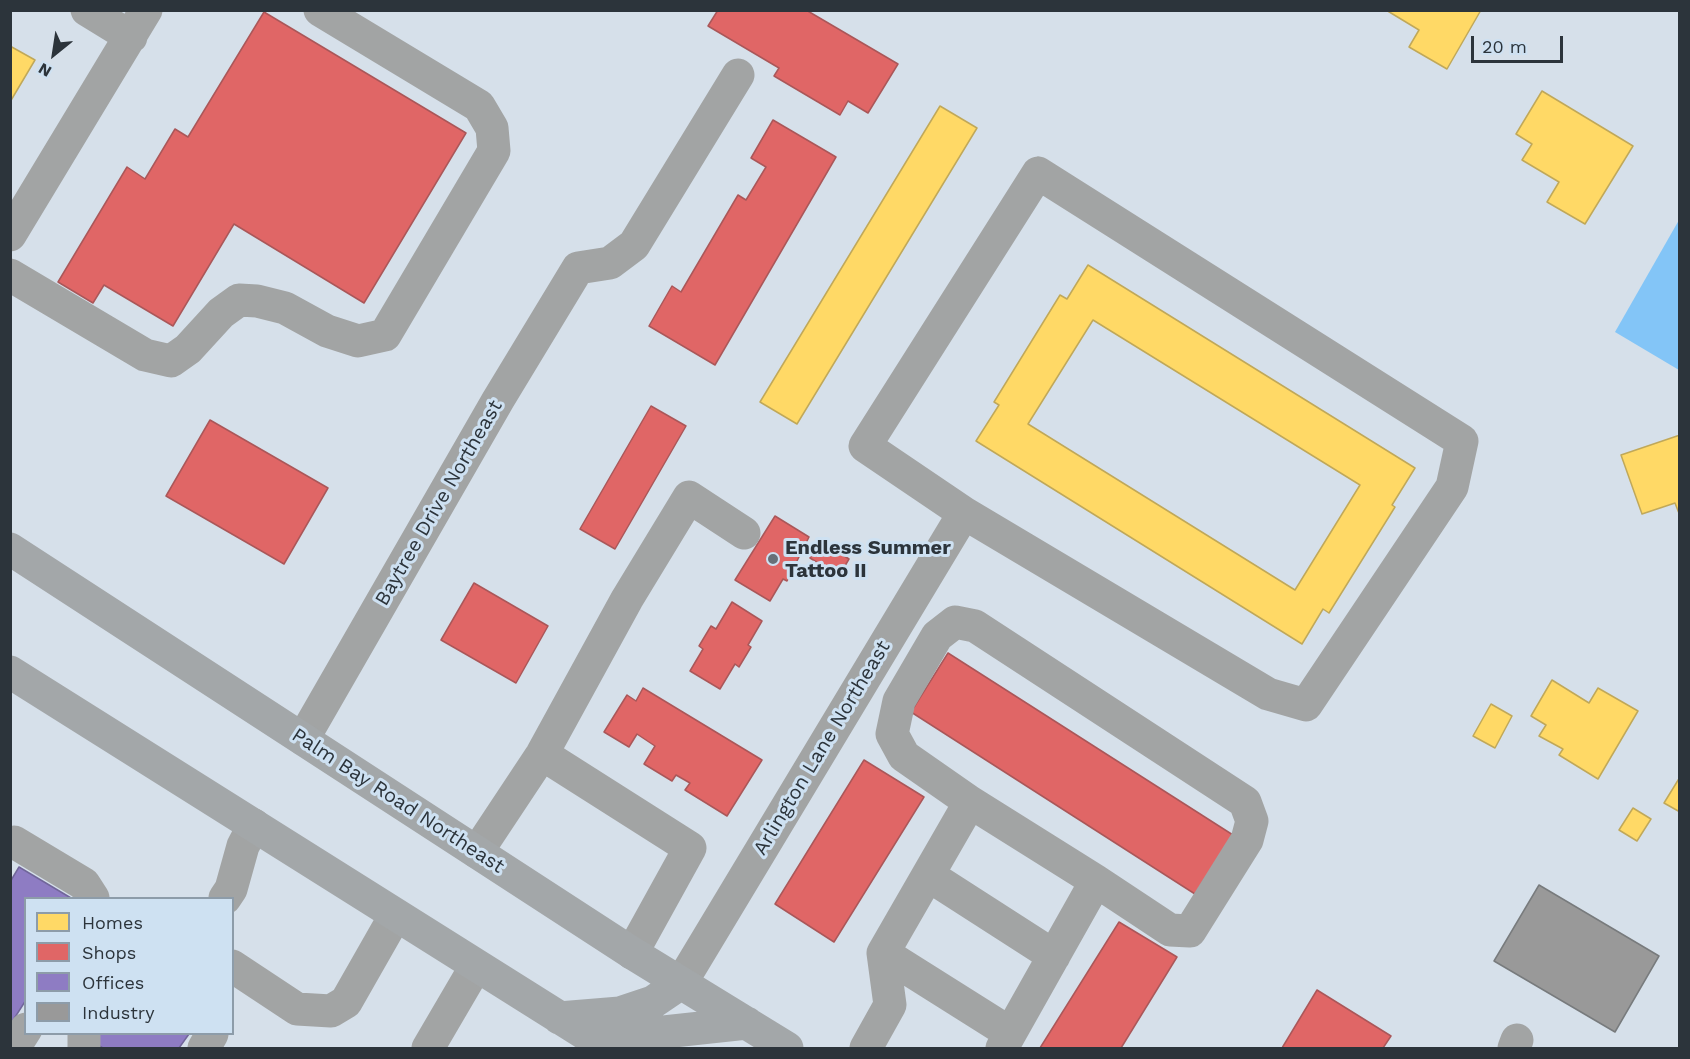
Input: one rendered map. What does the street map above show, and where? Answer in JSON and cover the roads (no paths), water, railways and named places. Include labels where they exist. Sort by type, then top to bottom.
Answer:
[{"type":"main road","name":"Palm Bay Road Northeast","points":[[10,549],[632,953],[788,1048]]},
{"type":"main road","points":[[11,674],[605,1048],[636,1035],[747,1023]]},
{"type":"main road","points":[[559,1018],[620,1013],[653,1002],[681,983]]},
{"type":"street","points":[[10,235],[138,24],[87,10]]},
{"type":"street","points":[[10,275],[145,356],[171,361],[188,350],[220,313],[239,300],[257,301],[285,308],[327,331],[358,341],[385,335],[494,151],[492,128],[479,106],[320,10]]},
{"type":"street","name":"Baytree Drive Northeast","points":[[303,740],[498,400],[578,268],[610,263],[634,246],[738,75]]},
{"type":"street","points":[[1038,173],[1462,441],[1452,487],[1306,705],[1268,694],[964,513],[865,446],[1038,173]]},
{"type":"street","points":[[477,852],[542,754],[627,599],[689,497],[744,533]]},
{"type":"street","name":"Arlington Lane Northeast","points":[[681,983],[964,513]]},
{"type":"street","points":[[955,621],[975,626],[1245,802],[1252,821],[1247,840],[1190,931],[1170,930],[1096,881],[970,802],[904,756],[892,734],[899,701],[937,636],[955,621]]},
{"type":"street","points":[[542,754],[690,848],[632,953]]},
{"type":"street","points":[[866,1048],[890,1005],[883,954],[970,802]]},
{"type":"street","points":[[226,897],[231,889],[243,846],[254,825]]},
{"type":"street","points":[[10,843],[14,842],[84,884],[92,897]]},
{"type":"street","points":[[928,876],[1054,956]]},
{"type":"street","points":[[883,954],[1006,1041],[1096,881]]},
{"type":"street","points":[[237,979],[297,1009],[331,1011],[346,1002],[395,916]]},
{"type":"street","points":[[428,1048],[476,966]]},
{"type":"street","points":[[14,1048],[24,1032]]},
{"type":"water","points":[[1679,220],[1680,370],[1615,332]]},
{"type":"place","name":"Endless Summer Tattoo II","points":[[773,559]]}]
